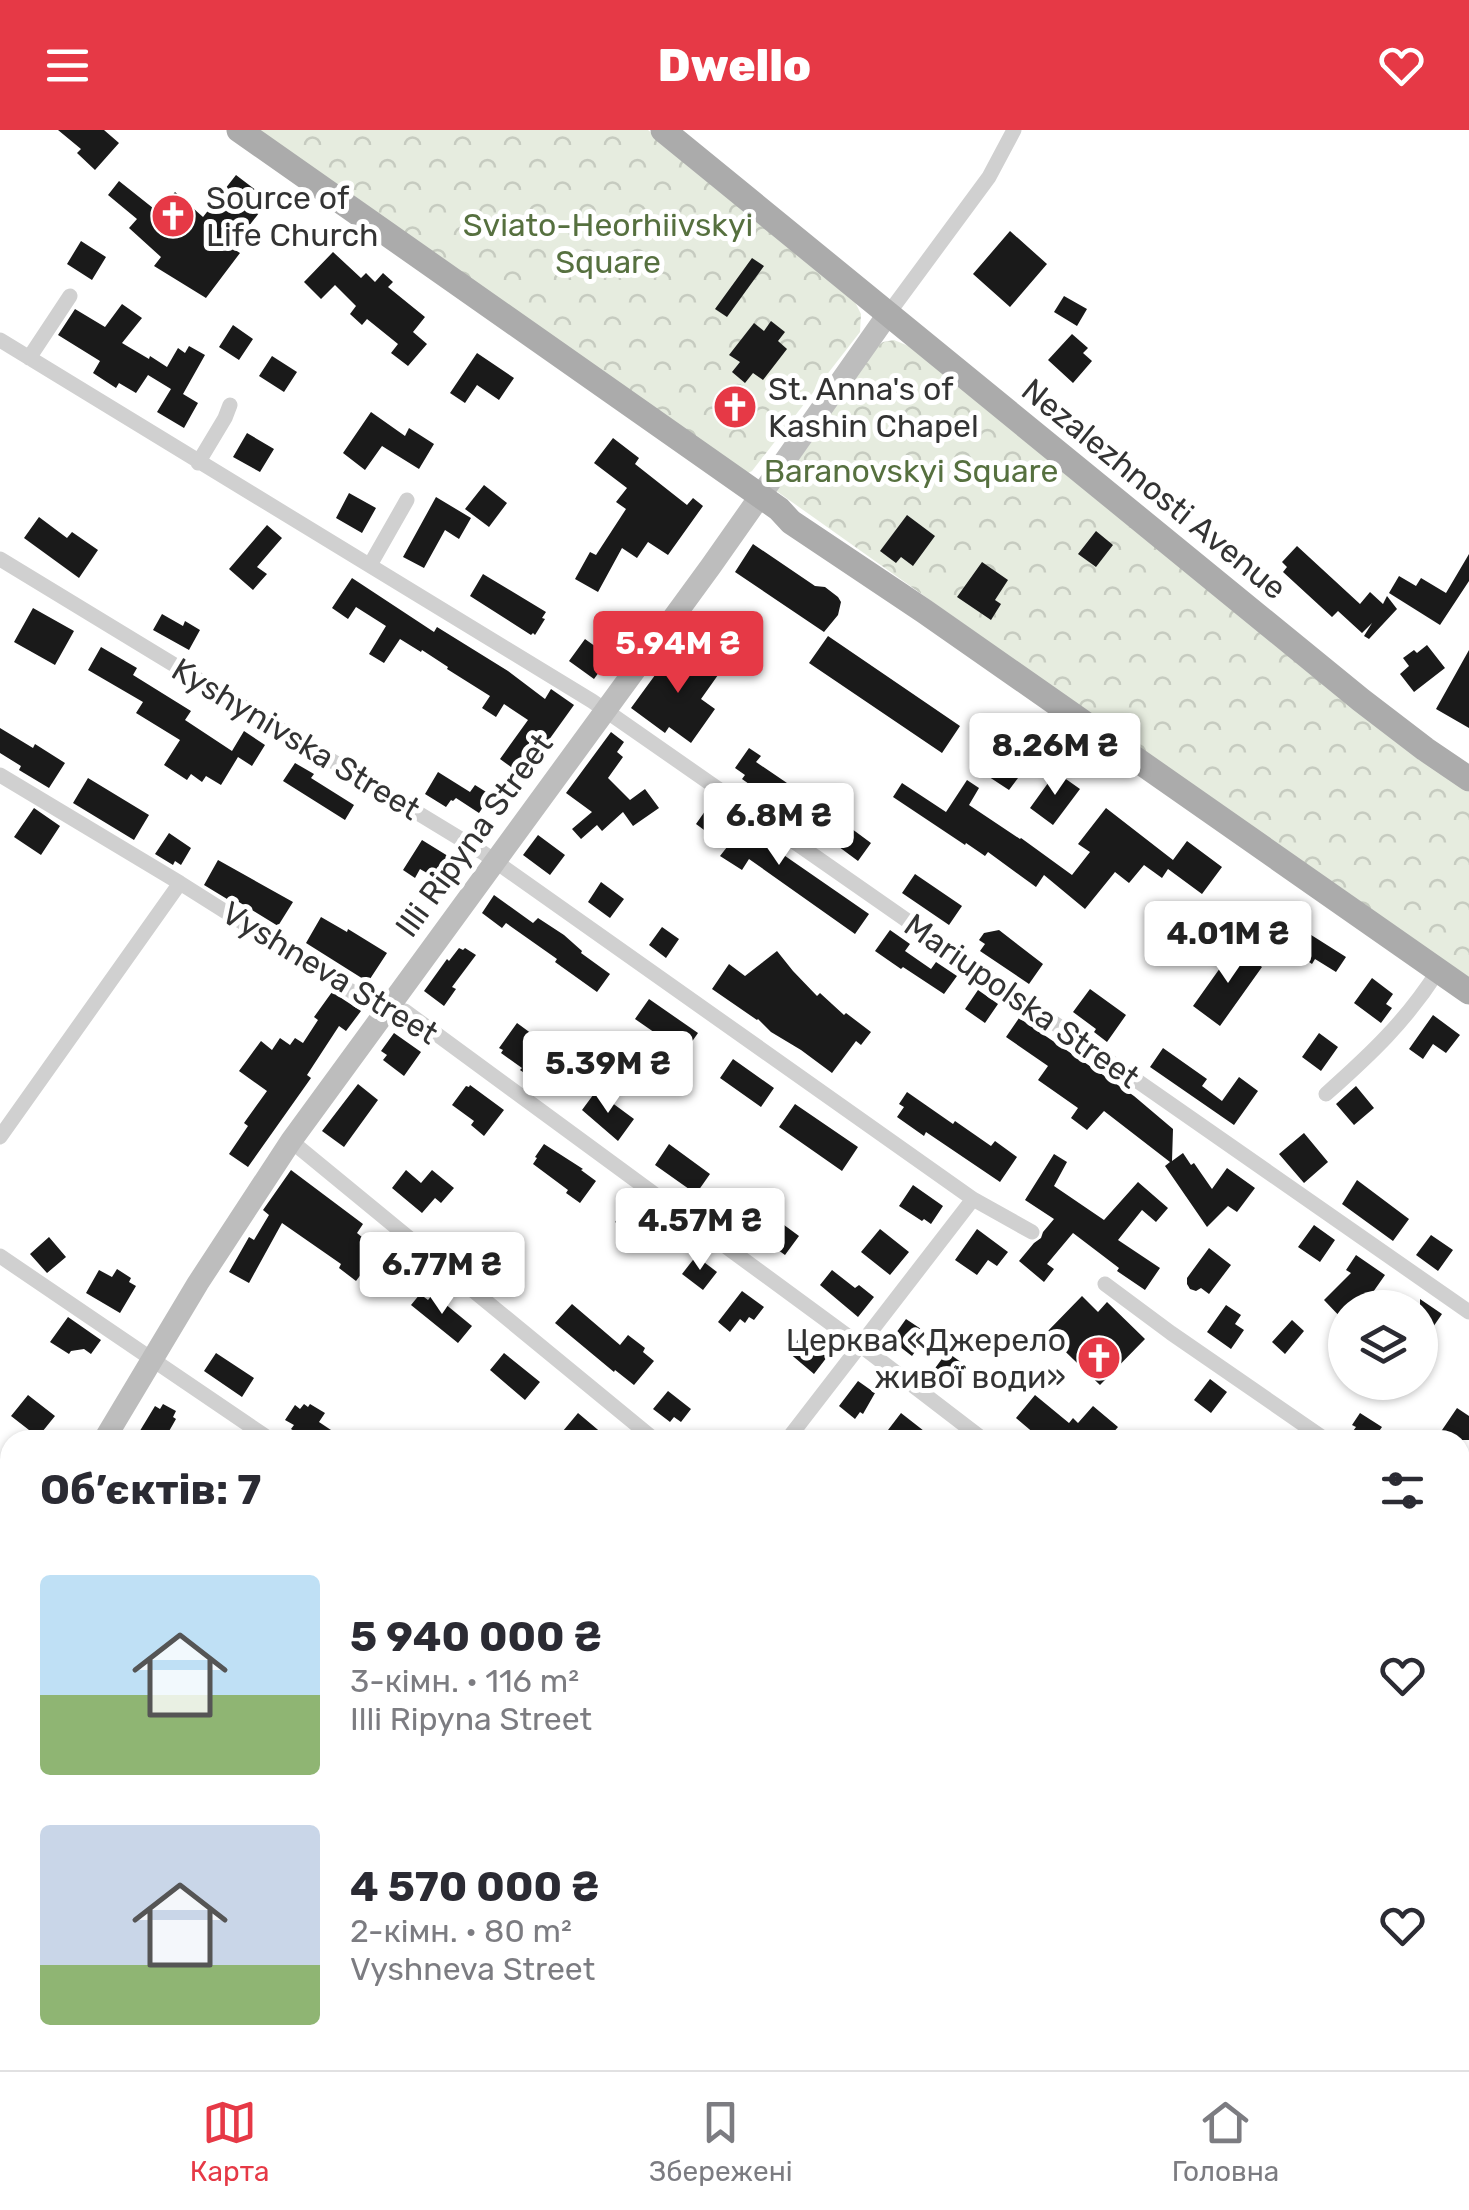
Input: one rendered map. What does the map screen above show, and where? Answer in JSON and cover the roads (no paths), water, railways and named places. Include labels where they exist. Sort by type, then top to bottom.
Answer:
[{"type":"main road","points":[[239,130],[792,522],[1469,992]]},
{"type":"main road","name":"Nezalezhnosti Avenue","points":[[663,130],[1361,700],[1469,779]]},
{"type":"street","name":"Illi Ripyna Street","points":[[110,1430],[290,1141],[760,496],[989,176],[1014,130]]},
{"type":"street","points":[[29,358],[70,296]]},
{"type":"street","name":"Mariupolska Street","points":[[0,340],[605,710],[1469,1312]]},
{"type":"street","points":[[198,463],[230,405]]},
{"type":"street","points":[[370,564],[406,500]]},
{"type":"street","name":"Kyshynivska Street","points":[[0,559],[495,861],[973,1199],[1032,1232]]},
{"type":"street","name":"Vyshneva Street","points":[[0,775],[370,1002],[406,1011],[971,1430]]},
{"type":"street","points":[[0,1137],[180,884]]},
{"type":"street","points":[[1326,1094],[1417,1004],[1438,970]]},
{"type":"street","points":[[290,1141],[642,1430]]},
{"type":"street","points":[[795,1430],[973,1199]]},
{"type":"street","points":[[0,1256],[256,1430]]},
{"type":"street","points":[[1105,1284],[1311,1430]]},
{"type":"place","name":"Source of Life Church","points":[[173,216]]},
{"type":"place","name":"St. Anna's of Kashin Chapel","points":[[735,407]]},
{"type":"place","name":"Церква «Джерело живої води»","points":[[1099,1358]]},
{"type":"park label","name":"Sviato-Heorhiivskyi Square","points":[[608,244]]},
{"type":"park label","name":"Baranovskyi Square","points":[[911,471]]}]
